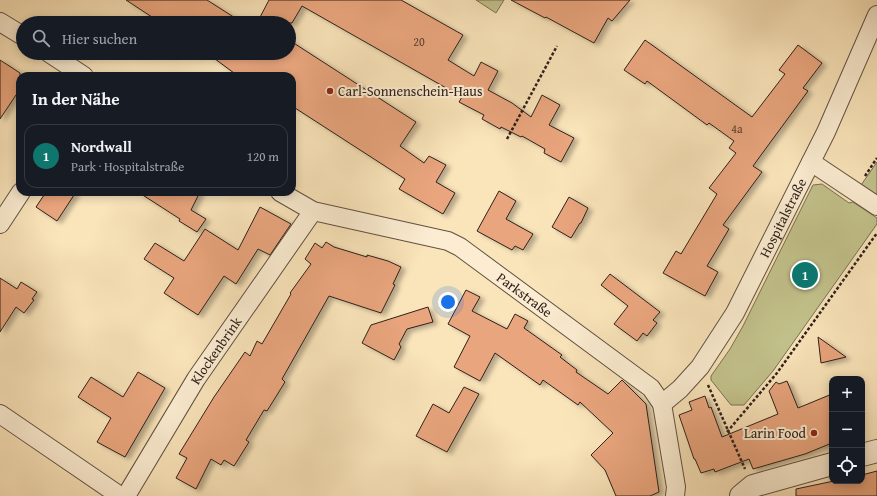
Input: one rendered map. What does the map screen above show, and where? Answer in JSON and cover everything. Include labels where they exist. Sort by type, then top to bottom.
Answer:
[{"type":"street","name":"Hospitalstraße","points":[[662,404],[680,389],[700,367],[735,313],[826,132],[877,15]]},
{"type":"street","points":[[0,22],[16,32]]},
{"type":"street","points":[[60,60],[78,72]]},
{"type":"street","points":[[811,162],[877,206]]},
{"type":"street","points":[[0,224],[18,196]]},
{"type":"street","name":"Parkstraße","points":[[287,196],[313,211],[448,241],[460,247],[651,388],[662,404],[676,487],[675,496]]},
{"type":"street","name":"Klockenbrink","points":[[126,496],[196,379],[313,211]]},
{"type":"street","points":[[0,414],[120,496]]},
{"type":"street","points":[[865,454],[877,451]]},
{"type":"street","points":[[747,491],[829,465]]},
{"type":"path","points":[[507,139],[557,46]]},
{"type":"path","points":[[727,432],[777,373],[877,233]]},
{"type":"path","points":[[700,367],[727,432],[747,491]]},
{"type":"shaded area","points":[[476,0],[504,0],[496,13]]},
{"type":"shaded area","points":[[877,162],[877,200],[859,188]]},
{"type":"shaded area","points":[[822,184],[849,203],[853,202],[877,218],[877,224],[773,371],[744,405],[731,405],[711,380],[711,376],[730,349],[743,326],[813,185]]},
{"type":"building","points":[[126,0],[207,0],[232,16],[150,16]]},
{"type":"building","points":[[269,0],[401,0],[463,35],[448,60],[474,76],[481,62],[498,71],[488,90],[512,103],[531,117],[542,95],[560,105],[549,125],[574,138],[561,162],[544,153],[545,149],[522,136],[521,137],[501,127],[500,129],[482,119],[484,115],[459,102],[462,97],[302,6],[296,16],[261,16]]},
{"type":"building","points":[[511,0],[630,0],[612,21],[608,18],[594,43]]},
{"type":"building","points":[[645,40],[752,117],[785,74],[779,70],[798,45],[822,63],[803,88],[808,91],[753,166],[762,172],[723,225],[729,229],[707,266],[718,272],[705,296],[663,273],[676,251],[681,254],[717,194],[709,188],[736,153],[729,148],[734,141],[709,123],[707,125],[647,81],[645,84],[624,70]]},
{"type":"building","name":"Carl-Sonnenschein-Haus","points":[[296,45],[416,122],[400,146],[424,163],[429,156],[446,165],[436,182],[455,193],[443,214],[399,189],[405,179],[296,109],[296,72],[233,72],[216,60],[296,60]]},
{"type":"building","points":[[0,60],[18,72],[16,72],[16,95],[0,119]]},
{"type":"building","points":[[499,191],[516,201],[506,219],[533,234],[523,250],[515,246],[512,250],[477,231]]},
{"type":"building","points":[[43,196],[73,196],[57,221],[36,207]]},
{"type":"building","points":[[144,196],[198,196],[191,210],[206,219],[197,232],[179,221],[180,219]]},
{"type":"building","points":[[569,197],[588,208],[581,223],[571,238],[552,227]]},
{"type":"building","points":[[260,207],[291,224],[270,255],[258,249],[236,284],[224,276],[198,315],[164,293],[174,278],[144,259],[155,243],[184,261],[205,229],[238,250]]},
{"type":"building","points":[[326,242],[334,247],[367,257],[367,255],[388,261],[401,267],[393,284],[395,285],[381,313],[329,296],[282,379],[285,382],[267,411],[264,410],[246,440],[249,442],[234,466],[224,460],[221,465],[211,459],[196,489],[176,478],[187,458],[179,454],[214,397],[245,352],[250,356],[257,341],[262,344],[291,294],[290,293],[311,264],[305,259],[315,243],[322,248]]},
{"type":"building","points":[[610,274],[660,312],[653,320],[657,323],[647,336],[643,333],[637,341],[614,324],[628,306],[601,285]]},
{"type":"building","points":[[0,278],[17,289],[21,282],[37,292],[32,299],[34,300],[24,313],[16,307],[0,332]]},
{"type":"building","points":[[466,290],[480,297],[472,311],[507,329],[515,314],[528,321],[524,328],[562,355],[560,357],[577,370],[576,372],[608,394],[622,380],[646,404],[659,492],[650,496],[616,496],[605,470],[591,455],[613,433],[580,402],[578,405],[543,380],[540,385],[495,353],[480,381],[454,367],[470,336],[448,324]]},
{"type":"building","points":[[428,307],[433,322],[407,329],[399,344],[401,347],[394,360],[362,343],[371,325]]},
{"type":"building","points":[[818,337],[846,357],[821,363]]},
{"type":"building","points":[[138,372],[165,388],[125,457],[97,442],[111,418],[78,397],[91,377],[123,397]]},
{"type":"building","points":[[787,381],[798,408],[829,395],[829,444],[805,454],[753,469],[749,459],[715,472],[714,469],[701,473],[694,459],[679,415],[692,410],[689,402],[705,396],[709,408],[711,407],[722,437],[778,414],[769,391],[776,382],[779,384]]},
{"type":"building","points":[[464,387],[479,394],[447,452],[416,436],[433,404],[449,413]]},
{"type":"building","points":[[877,471],[877,496],[796,496],[796,489],[829,482],[829,484],[865,484],[865,474]]},
{"type":"place","name":"Carl-Sonnenschein-Haus","points":[[330,91]]},
{"type":"place","name":"Nordwall","points":[[805,275]]},
{"type":"place","name":"Larin Food","points":[[814,433]]}]
